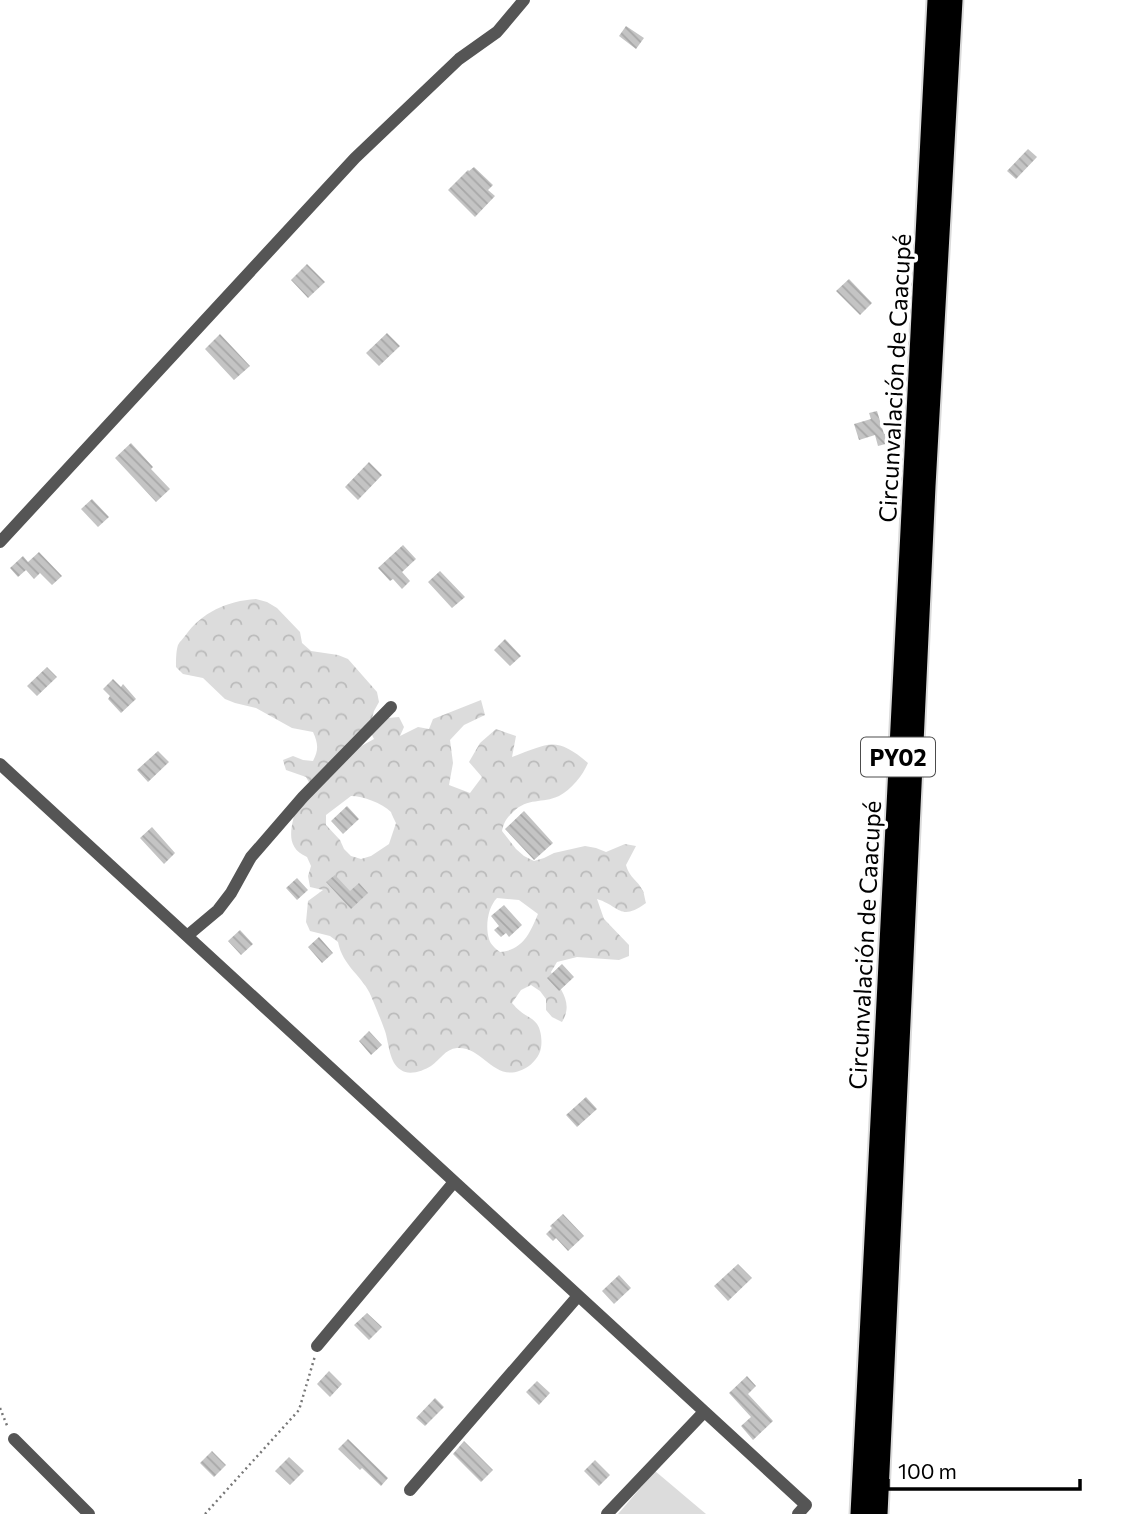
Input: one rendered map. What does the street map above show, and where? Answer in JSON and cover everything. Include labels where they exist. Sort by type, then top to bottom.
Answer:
[{"type":"highway","name":"Circunvalación de Caacupé","points":[[860,1514],[937,0]]},
{"type":"highway","name":"Circunvalación de Caacupé","points":[[878,1514],[926,486],[953,0]]},
{"type":"street","points":[[0,541],[355,158],[459,60],[497,32],[524,0]]},
{"type":"street","points":[[187,936],[218,910],[251,857],[303,797],[391,707]]},
{"type":"street","points":[[0,764],[806,1505],[798,1514]]},
{"type":"street","points":[[317,1346],[454,1182]]},
{"type":"street","points":[[410,1490],[578,1296]]},
{"type":"street","points":[[607,1514],[704,1412]]},
{"type":"street","points":[[14,1439],[89,1514]]},
{"type":"path","points":[[205,1514],[299,1410],[317,1346]]},
{"type":"path","points":[[0,1408],[14,1439]]},
{"type":"green space","points":[[256,599],[277,608],[300,632],[302,643],[311,651],[348,659],[377,692],[379,702],[356,749],[374,739],[369,729],[388,718],[399,717],[404,727],[400,736],[418,727],[429,729],[433,719],[481,700],[485,715],[464,725],[450,740],[453,763],[449,785],[470,793],[482,777],[469,762],[480,743],[496,729],[516,736],[512,757],[544,746],[559,745],[588,763],[568,790],[559,796],[519,807],[507,819],[502,831],[516,849],[534,861],[585,846],[606,852],[625,844],[636,846],[626,865],[643,891],[646,903],[625,912],[597,899],[604,919],[629,945],[629,956],[619,960],[577,957],[557,962],[551,972],[566,1002],[567,1008],[562,1022],[546,1010],[546,999],[540,991],[531,985],[521,990],[512,1003],[535,1022],[539,1027],[541,1039],[539,1054],[525,1068],[510,1073],[502,1071],[474,1052],[457,1048],[449,1050],[424,1070],[404,1072],[392,1058],[371,996],[344,958],[338,942],[330,936],[310,931],[306,922],[308,901],[323,890],[310,887],[308,876],[311,866],[307,857],[294,847],[291,834],[297,803],[314,791],[306,777],[286,770],[283,760],[293,756],[313,761],[317,747],[313,732],[292,728],[256,708],[225,699],[203,678],[183,674],[176,667],[178,645],[199,620],[225,605]],"holes":[[[351,796],[383,806],[391,812],[396,823],[389,844],[361,859],[351,856],[326,825],[326,815]],[[497,898],[519,900],[538,914],[529,934],[520,944],[508,951],[500,952],[495,948],[488,934],[489,912]]]},
{"type":"green space","points":[[655,1471],[706,1514],[618,1514]]},
{"type":"building","points":[[626,26],[644,38],[636,49],[619,36]]},
{"type":"building","points":[[1028,149],[1037,157],[1016,179],[1007,171]]},
{"type":"building","points":[[474,167],[493,185],[488,190],[495,196],[475,217],[448,190]]},
{"type":"building","points":[[307,264],[325,282],[308,298],[291,280]]},
{"type":"building","points":[[849,279],[872,303],[860,315],[836,291]]},
{"type":"building","points":[[387,333],[400,346],[379,366],[366,353]]},
{"type":"building","points":[[220,334],[250,366],[234,380],[205,349]]},
{"type":"building","points":[[877,411],[884,434],[891,432],[893,442],[878,446],[875,435],[859,440],[854,424],[871,419],[869,413]]},
{"type":"building","points":[[131,443],[170,489],[156,502],[115,458]]},
{"type":"building","points":[[369,462],[382,475],[358,500],[345,487]]},
{"type":"building","points":[[92,499],[109,517],[98,527],[81,509]]},
{"type":"building","points":[[403,545],[416,559],[402,572],[410,581],[402,589],[378,568]]},
{"type":"building","points":[[39,552],[62,576],[52,585],[40,573],[34,579],[26,570],[18,577],[10,568],[23,556],[28,562]]},
{"type":"building","points":[[440,571],[465,597],[452,608],[428,582]]},
{"type":"building","points":[[505,639],[521,656],[510,666],[494,650]]},
{"type":"building","points":[[47,667],[57,677],[37,696],[27,686]]},
{"type":"building","points":[[113,679],[121,687],[123,684],[136,699],[121,713],[103,689]]},
{"type":"building","points":[[158,751],[169,762],[148,782],[137,770]]},
{"type":"building","points":[[347,806],[359,819],[343,834],[331,821]]},
{"type":"building","points":[[524,811],[553,843],[534,860],[505,829]]},
{"type":"building","points":[[152,827],[175,853],[164,864],[140,838]]},
{"type":"building","points":[[335,875],[350,891],[359,883],[368,893],[351,909],[326,882]]},
{"type":"building","points":[[297,878],[308,890],[297,900],[286,888]]},
{"type":"building","points":[[504,905],[522,925],[509,937],[506,933],[501,937],[494,930],[499,926],[491,916]]},
{"type":"building","points":[[240,930],[253,944],[241,955],[228,941]]},
{"type":"building","points":[[319,937],[333,953],[322,963],[308,947]]},
{"type":"building","points":[[562,964],[574,977],[559,991],[547,978]]},
{"type":"building","points":[[369,1031],[382,1045],[371,1055],[359,1041]]},
{"type":"building","points":[[586,1097],[597,1109],[577,1127],[566,1115]]},
{"type":"building","points":[[563,1214],[584,1236],[568,1251],[556,1238],[553,1241],[546,1234],[552,1228],[550,1226]]},
{"type":"building","points":[[738,1264],[752,1278],[728,1301],[714,1286]]},
{"type":"building","points":[[619,1275],[631,1288],[614,1304],[602,1291]]},
{"type":"building","points":[[367,1313],[382,1327],[369,1340],[354,1325]]},
{"type":"building","points":[[329,1371],[342,1384],[330,1397],[317,1384]]},
{"type":"building","points":[[747,1376],[756,1386],[748,1394],[773,1421],[753,1440],[741,1426],[751,1417],[729,1393]]},
{"type":"building","points":[[537,1381],[550,1393],[539,1405],[526,1392]]},
{"type":"building","points":[[435,1398],[444,1407],[425,1426],[416,1418]]},
{"type":"building","points":[[348,1439],[388,1478],[381,1486],[338,1449]]},
{"type":"building","points":[[464,1441],[493,1470],[481,1482],[453,1454]]},
{"type":"building","points":[[212,1451],[226,1465],[214,1477],[200,1463]]},
{"type":"building","points":[[289,1457],[304,1471],[290,1485],[275,1471]]},
{"type":"building","points":[[595,1460],[610,1475],[599,1486],[584,1471]]}]
